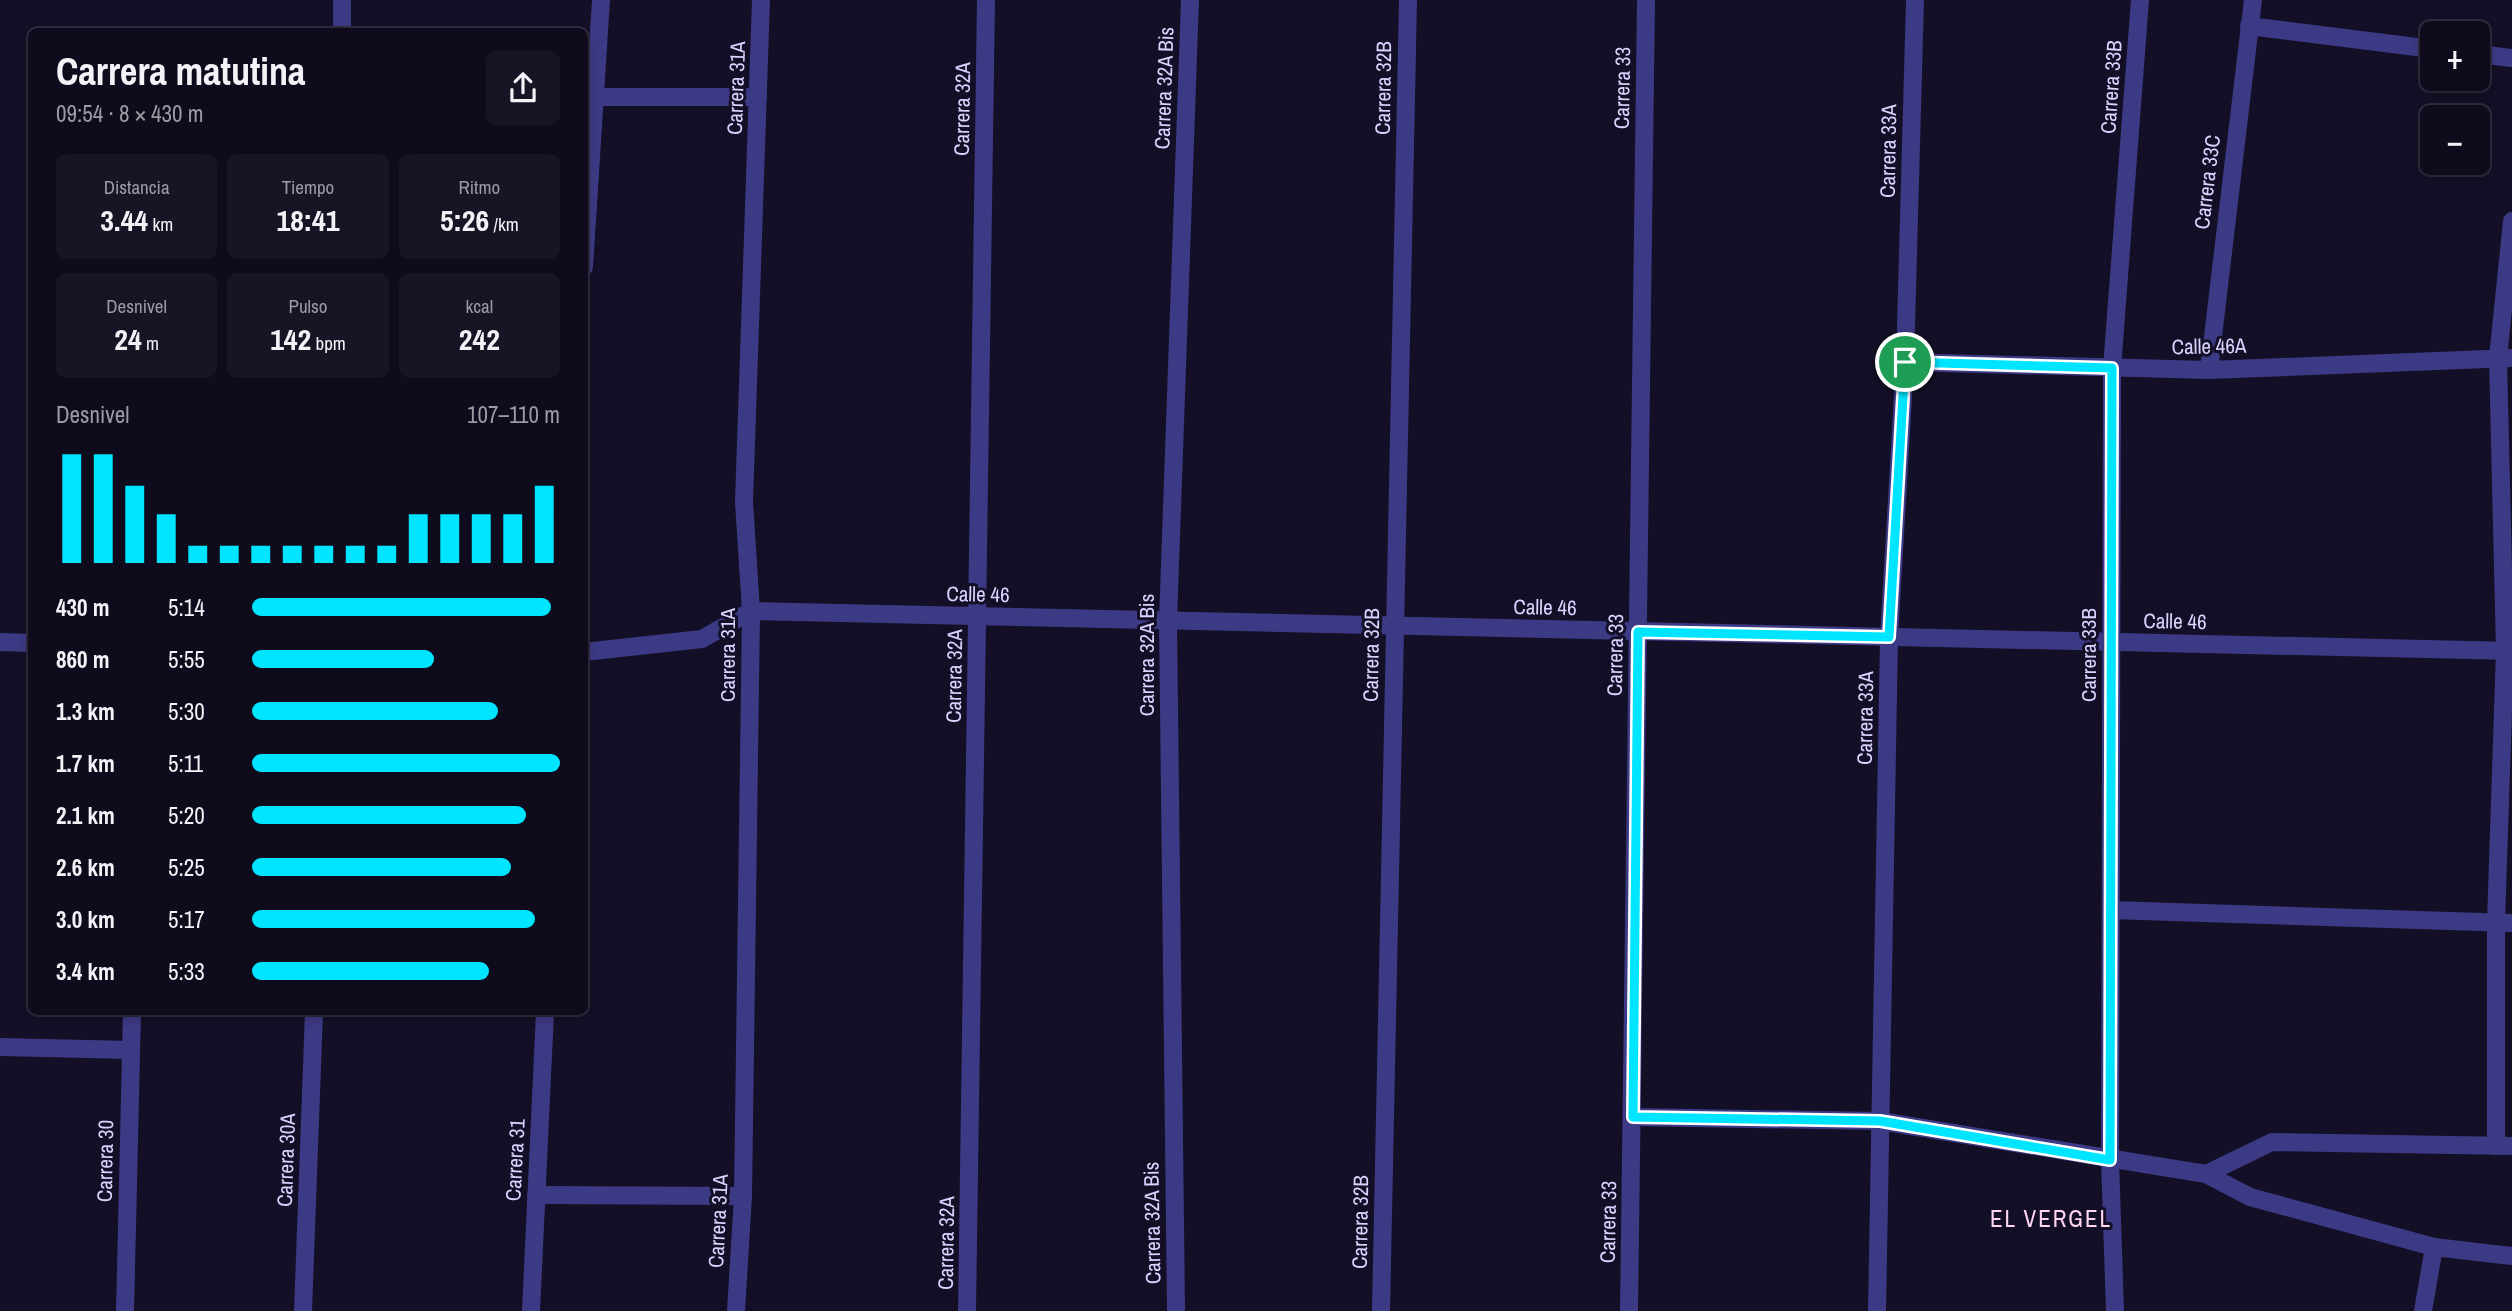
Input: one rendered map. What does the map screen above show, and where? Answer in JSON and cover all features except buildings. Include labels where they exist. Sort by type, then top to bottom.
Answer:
[{"type":"street","points":[[342,0],[342,28]]},
{"type":"street","points":[[588,205],[601,0]]},
{"type":"street","name":"Carrera 31A","points":[[736,1311],[743,1196],[751,611],[744,502],[761,0]]},
{"type":"street","name":"Carrera 32A","points":[[967,1311],[986,0]]},
{"type":"street","name":"Carrera 32A Bis","points":[[1176,1311],[1168,621],[1190,0]]},
{"type":"street","name":"Carrera 32B","points":[[1381,1311],[1408,0]]},
{"type":"street","name":"Carrera 33","points":[[1629,1311],[1646,0]]},
{"type":"street","name":"Carrera 33A","points":[[1877,1311],[1889,637],[1905,362],[1915,0]]},
{"type":"street","name":"Carrera 33B","points":[[2115,1311],[2110,1160],[2112,368],[2140,0]]},
{"type":"street","name":"Carrera 33C","points":[[2208,370],[2253,0]]},
{"type":"street","points":[[2249,26],[2420,47]]},
{"type":"street","points":[[2490,55],[2512,58]]},
{"type":"street","points":[[595,97],[758,97]]},
{"type":"street","points":[[2206,1174],[2272,1142],[2504,1146],[2508,651],[2505,358],[2512,221]]},
{"type":"street","name":"Calle 46A","points":[[1905,362],[2208,370],[2505,358]]},
{"type":"street","points":[[588,652],[702,639],[751,611]]},
{"type":"street","name":"Calle 46","points":[[751,611],[2508,651]]},
{"type":"street","points":[[0,642],[28,643]]},
{"type":"street","points":[[2111,910],[2504,923]]},
{"type":"street","name":"Carrera 30","points":[[125,1311],[132,1015]]},
{"type":"street","name":"Carrera 30A","points":[[303,1311],[314,1015]]},
{"type":"street","name":"Carrera 31","points":[[531,1311],[545,1015]]},
{"type":"street","points":[[0,1047],[131,1050]]},
{"type":"street","points":[[1633,1117],[1880,1121],[2206,1174],[2250,1197],[2434,1247],[2512,1256]]},
{"type":"street","points":[[536,1195],[743,1196]]},
{"type":"street","points":[[2423,1311],[2434,1247]]},
{"type":"district","name":"EL VERGEL","points":[[2051,1218]]},
{"type":"route","points":[[1905,362],[2112,368],[2110,1160],[1880,1121],[1633,1117],[1638,632],[1889,637],[1905,362]]}]
